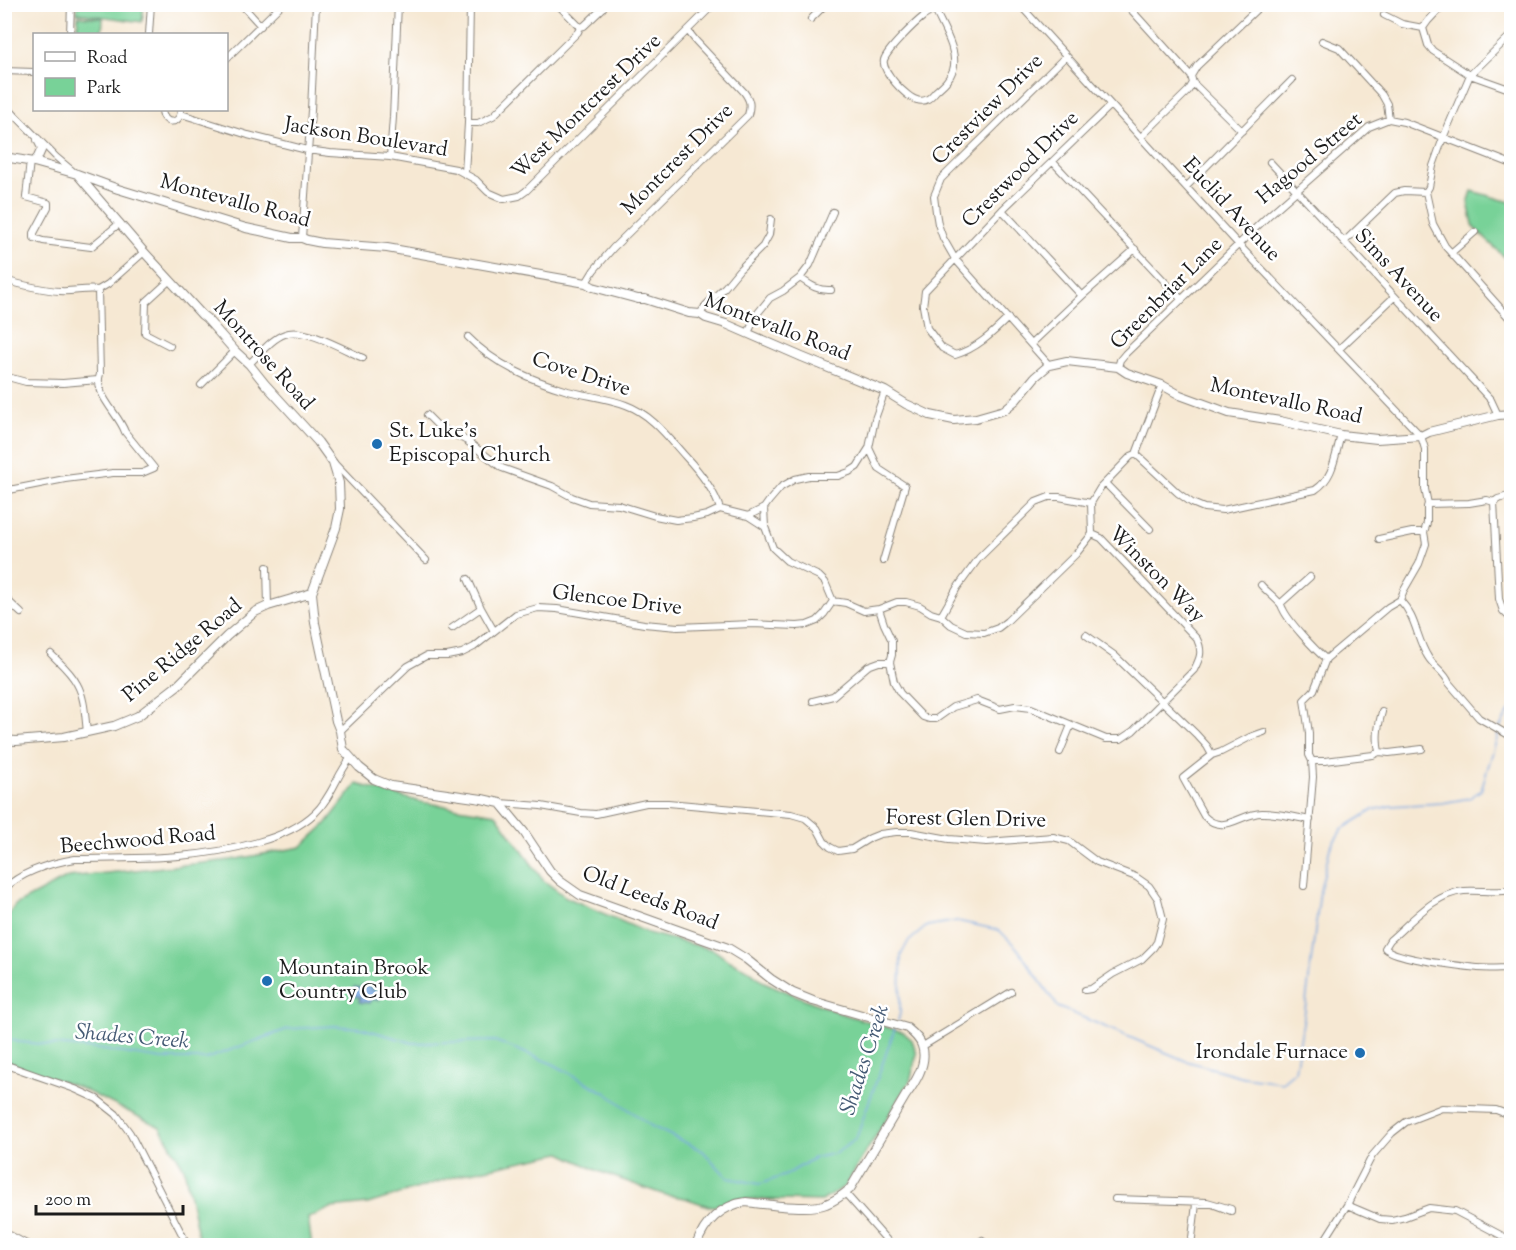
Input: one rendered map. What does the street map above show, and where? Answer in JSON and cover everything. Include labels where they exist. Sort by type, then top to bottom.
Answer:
[{"type":"main road","points":[[32,161],[39,157],[42,148],[38,140]]},
{"type":"main road","name":"Montevallo Road","points":[[4,157],[32,161],[77,174],[246,228],[322,243],[387,248],[586,283],[593,287],[700,314],[885,391],[930,415],[954,420],[976,418],[1004,410],[1049,365],[1067,361],[1118,367],[1180,395],[1229,413],[1280,421],[1341,435],[1377,439],[1421,436],[1498,415],[1512,414]]},
{"type":"main road","name":"Montrose Road","points":[[77,174],[144,252],[249,364],[318,442],[333,463]]},
{"type":"main road","points":[[102,202],[105,192],[112,187]]},
{"type":"main road","points":[[333,463],[338,480],[340,509],[336,528],[312,593],[315,622],[343,749],[350,759],[374,779],[391,786],[500,803]]},
{"type":"main road","name":"Pine Ridge Road","points":[[4,740],[64,737],[114,726],[138,716],[178,685],[255,612],[312,593]]},
{"type":"main road","name":"Old Leeds Road","points":[[500,803],[524,832],[550,871],[580,895],[728,948],[793,993],[907,1028],[923,1046]]},
{"type":"main road","points":[[696,1245],[707,1224],[716,1214],[737,1203],[814,1207],[827,1204],[850,1189],[916,1082],[922,1062],[923,1046]]},
{"type":"street","points":[[70,33],[71,4]]},
{"type":"street","points":[[149,33],[151,4]]},
{"type":"street","points":[[241,4],[261,26]]},
{"type":"street","points":[[228,57],[282,4]]},
{"type":"street","points":[[302,238],[316,4]]},
{"type":"street","points":[[390,158],[398,4]]},
{"type":"street","points":[[465,173],[470,4]]},
{"type":"street","points":[[557,4],[580,27]]},
{"type":"street","points":[[468,123],[478,123],[493,116],[578,32],[580,27],[603,8],[604,4]]},
{"type":"street","name":"West Montcrest Drive","points":[[504,199],[519,196],[526,191],[714,4]]},
{"type":"street","points":[[811,19],[826,4]]},
{"type":"street","points":[[1126,4],[1192,79],[1242,130]]},
{"type":"street","points":[[1133,12],[1141,4]]},
{"type":"street","points":[[1423,28],[1444,4]]},
{"type":"street","name":"Euclid Avenue","points":[[1019,5],[1239,245],[1421,436]]},
{"type":"street","points":[[1141,137],[1188,91],[1197,66],[1258,6]]},
{"type":"street","points":[[936,7],[955,58],[953,70],[948,79],[929,99],[916,100],[887,74],[884,61],[890,50],[936,7]]},
{"type":"street","points":[[1384,15],[1402,24],[1423,28]]},
{"type":"street","points":[[1423,28],[1428,45],[1433,51],[1470,75],[1512,90]]},
{"type":"street","name":"Montcrest Drive","points":[[586,283],[613,248],[748,115],[749,100],[744,92],[688,31]]},
{"type":"street","points":[[1512,34],[1470,75],[1443,138],[1426,192],[1433,224],[1445,246],[1512,321]]},
{"type":"street","points":[[1322,41],[1339,48],[1382,95],[1387,104],[1389,119]]},
{"type":"street","name":"Crestview Drive","points":[[1049,365],[955,260],[938,224],[934,196],[941,179],[1066,56]]},
{"type":"street","points":[[4,71],[33,72]]},
{"type":"street","points":[[1186,187],[1292,80]]},
{"type":"street","points":[[4,104],[38,140],[77,174]]},
{"type":"street","name":"Crestwood Drive","points":[[1008,318],[992,334],[966,352],[955,355],[942,348],[927,328],[923,306],[925,291],[1002,210],[1111,105]]},
{"type":"street","name":"Jackson Boulevard","points":[[162,111],[168,121],[175,121],[181,112],[248,135],[307,150],[390,158],[445,167],[465,173],[488,192],[504,199]]},
{"type":"street","name":"Hagood Street","points":[[1239,245],[1268,216],[1369,127],[1389,119],[1404,122],[1512,164]]},
{"type":"street","points":[[32,161],[26,197],[48,203],[34,233],[34,238],[91,247],[120,223]]},
{"type":"street","points":[[1053,162],[1182,300]]},
{"type":"street","name":"Sims Avenue","points":[[1270,162],[1491,400],[1498,415]]},
{"type":"street","points":[[1344,242],[1395,193],[1426,192]]},
{"type":"street","points":[[1002,210],[1083,296]]},
{"type":"street","points":[[748,333],[770,298],[800,278],[810,265],[833,213]]},
{"type":"street","points":[[700,314],[763,246],[769,235],[771,219]]},
{"type":"street","points":[[1451,253],[1475,232]]},
{"type":"street","name":"Greenbriar Lane","points":[[1118,367],[1125,354],[1239,245]]},
{"type":"street","points":[[1031,345],[1135,249]]},
{"type":"street","points":[[4,280],[58,291],[90,288],[98,290],[144,252]]},
{"type":"street","points":[[800,278],[813,287],[831,290]]},
{"type":"street","points":[[170,280],[146,302],[145,333],[170,346]]},
{"type":"street","points":[[4,490],[113,473],[142,473],[154,468],[107,405],[98,380],[100,374],[98,290]]},
{"type":"street","points":[[1339,349],[1394,297]]},
{"type":"street","points":[[249,364],[278,337],[295,331],[307,333],[363,358]]},
{"type":"street","name":"Cove Drive","points":[[468,337],[483,352],[508,368],[569,391],[627,405],[654,422],[693,465],[711,490],[720,509]]},
{"type":"street","points":[[201,385],[235,351]]},
{"type":"street","points":[[4,376],[26,382],[63,383],[98,380]]},
{"type":"street","points":[[764,508],[765,527],[773,548],[787,561],[819,576],[825,582],[833,601],[846,603],[864,611],[879,609],[897,602],[906,602],[941,616],[951,625],[966,632],[984,633],[998,628],[1007,621],[1076,554],[1092,534],[1091,503],[1100,488],[1136,453],[1162,385]]},
{"type":"street","points":[[748,516],[764,508],[781,487],[795,478],[838,476],[857,467],[869,448],[875,419],[885,391]]},
{"type":"street","points":[[427,415],[441,428],[467,441],[502,468],[552,486],[589,503],[619,505],[676,520],[700,517],[720,509],[748,516],[765,527]]},
{"type":"street","points":[[1136,453],[1178,493],[1192,503],[1204,508],[1222,510],[1315,490],[1323,485],[1329,477],[1341,435]]},
{"type":"street","points":[[1304,886],[1313,777],[1304,700],[1314,690],[1326,659],[1388,607],[1400,600],[1419,564],[1426,544],[1424,532],[1428,504],[1425,489],[1425,449],[1421,436]]},
{"type":"street","points":[[869,448],[879,470],[905,486],[883,561]]},
{"type":"street","name":"Montrose Road","points":[[333,463],[426,560]]},
{"type":"street","points":[[338,480],[344,473]]},
{"type":"street","points":[[1105,483],[1150,529]]},
{"type":"street","points":[[1428,504],[1487,500],[1494,502],[1512,495]]},
{"type":"street","points":[[941,616],[957,588],[979,558],[1036,502],[1049,497],[1059,497],[1091,503]]},
{"type":"street","points":[[1494,502],[1499,599],[1503,612],[1512,620]]},
{"type":"street","points":[[1379,539],[1412,532],[1424,532]]},
{"type":"street","name":"Winston Way","points":[[879,609],[892,641],[890,662],[894,681],[900,693],[923,717],[936,719],[953,707],[976,700],[1000,709],[1015,706],[1031,708],[1106,739],[1121,739],[1133,731],[1194,670],[1201,657],[1200,646],[1197,639],[1109,546],[1101,538],[1092,534]]},
{"type":"street","points":[[267,567],[268,606]]},
{"type":"street","points":[[1281,603],[1310,577]]},
{"type":"street","points":[[468,579],[494,631]]},
{"type":"street","points":[[1261,585],[1268,594],[1281,603],[1292,622],[1318,653],[1326,659]]},
{"type":"street","points":[[4,597],[21,613]]},
{"type":"street","points":[[1400,600],[1413,618],[1430,660],[1447,676],[1449,683],[1479,718],[1512,737]]},
{"type":"street","name":"Glencoe Drive","points":[[340,731],[408,666],[426,656],[462,653],[474,647],[516,614],[538,608],[678,627],[752,624],[797,626],[817,621],[833,601]]},
{"type":"street","points":[[452,627],[481,608]]},
{"type":"street","points":[[1086,635],[1114,655],[1197,734],[1212,755]]},
{"type":"street","points":[[51,654],[69,671],[78,685],[84,705],[87,732]]},
{"type":"street","points":[[813,701],[833,696],[868,666],[879,662],[890,662]]},
{"type":"street","points":[[1378,752],[1377,730],[1382,712]]},
{"type":"street","points":[[1060,752],[1071,724]]},
{"type":"street","points":[[1264,732],[1212,755],[1183,778],[1204,816],[1218,825],[1225,825],[1249,815],[1262,813],[1310,820]]},
{"type":"street","points":[[1312,761],[1422,749]]},
{"type":"street","name":"Beechwood Road","points":[[4,889],[31,872],[59,862],[75,859],[203,855],[276,837],[299,826],[316,812],[350,759]]},
{"type":"street","name":"Forest Glen Drive","points":[[500,803],[596,814],[646,803],[791,814],[805,818],[817,828],[830,847],[838,850],[852,849],[880,834],[896,832],[987,842],[1053,837],[1069,841],[1097,862],[1136,877],[1149,886],[1158,899],[1163,919],[1154,948],[1142,959],[1091,989],[1085,990]]},
{"type":"street","points":[[1512,890],[1461,891],[1437,900],[1390,940],[1385,948],[1399,956],[1479,968],[1512,968]]},
{"type":"street","points":[[923,1046],[1011,992]]},
{"type":"street","points":[[4,1064],[90,1095],[116,1114],[130,1133],[188,1245]]},
{"type":"street","points":[[1321,1245],[1347,1205],[1372,1156],[1392,1133],[1407,1122],[1443,1108],[1496,1110],[1512,1116]]},
{"type":"street","points":[[845,1193],[892,1245]]},
{"type":"street","points":[[1115,1199],[1208,1202],[1231,1209],[1231,1211],[1210,1204],[1196,1204],[1191,1245]]},
{"type":"street","points":[[1347,1205],[1380,1218],[1392,1220],[1429,1208],[1455,1211],[1512,1241]]},
{"type":"street","points":[[4,1232],[30,1245]]},
{"type":"green space","points":[[77,5],[144,5],[142,22],[77,13]]},
{"type":"green space","points":[[78,16],[103,18],[102,33],[77,33]]},
{"type":"green space","points":[[1472,191],[1510,202],[1512,205],[1511,263],[1474,228],[1468,203]]},
{"type":"green space","points":[[357,784],[421,802],[496,814],[543,880],[566,897],[648,933],[714,950],[749,970],[764,982],[839,1013],[903,1032],[912,1040],[917,1054],[910,1081],[845,1186],[822,1201],[736,1199],[708,1206],[645,1188],[598,1171],[561,1153],[466,1173],[368,1204],[331,1208],[308,1218],[312,1246],[200,1245],[184,1168],[160,1127],[78,1087],[5,1060],[5,920],[15,905],[68,877],[231,860],[301,847],[326,824]]},
{"type":"water","points":[[362,985],[371,986],[371,989],[380,991],[379,1000],[371,999],[370,1003],[359,1002],[360,997],[353,996],[354,987],[361,988]]},
{"type":"waterway","name":"Shades Creek","points":[[1500,727],[1512,707]]},
{"type":"waterway","name":"Shades Creek","points":[[898,1021],[901,955],[908,942],[927,926],[957,921],[999,930],[1017,948],[1058,1007],[1186,1061],[1244,1077],[1282,1082],[1295,1071],[1320,891],[1330,848],[1342,829],[1373,810],[1390,806],[1442,803],[1470,798],[1481,790],[1499,732]]},
{"type":"waterway","name":"Shades Creek","points":[[4,1038],[19,1042],[97,1049],[162,1059],[206,1059],[288,1029],[334,1026],[361,1028],[413,1043],[495,1041],[553,1064],[606,1093],[651,1126],[703,1151],[728,1178],[760,1184],[786,1175],[814,1158],[836,1153],[856,1139],[895,1028]]},
{"type":"place","name":"St. Luke's Episcopal Church","points":[[377,444]]},
{"type":"place","name":"Mountain Brook Country Club","points":[[267,981]]},
{"type":"place","name":"Irondale Furnace","points":[[1360,1053]]}]
